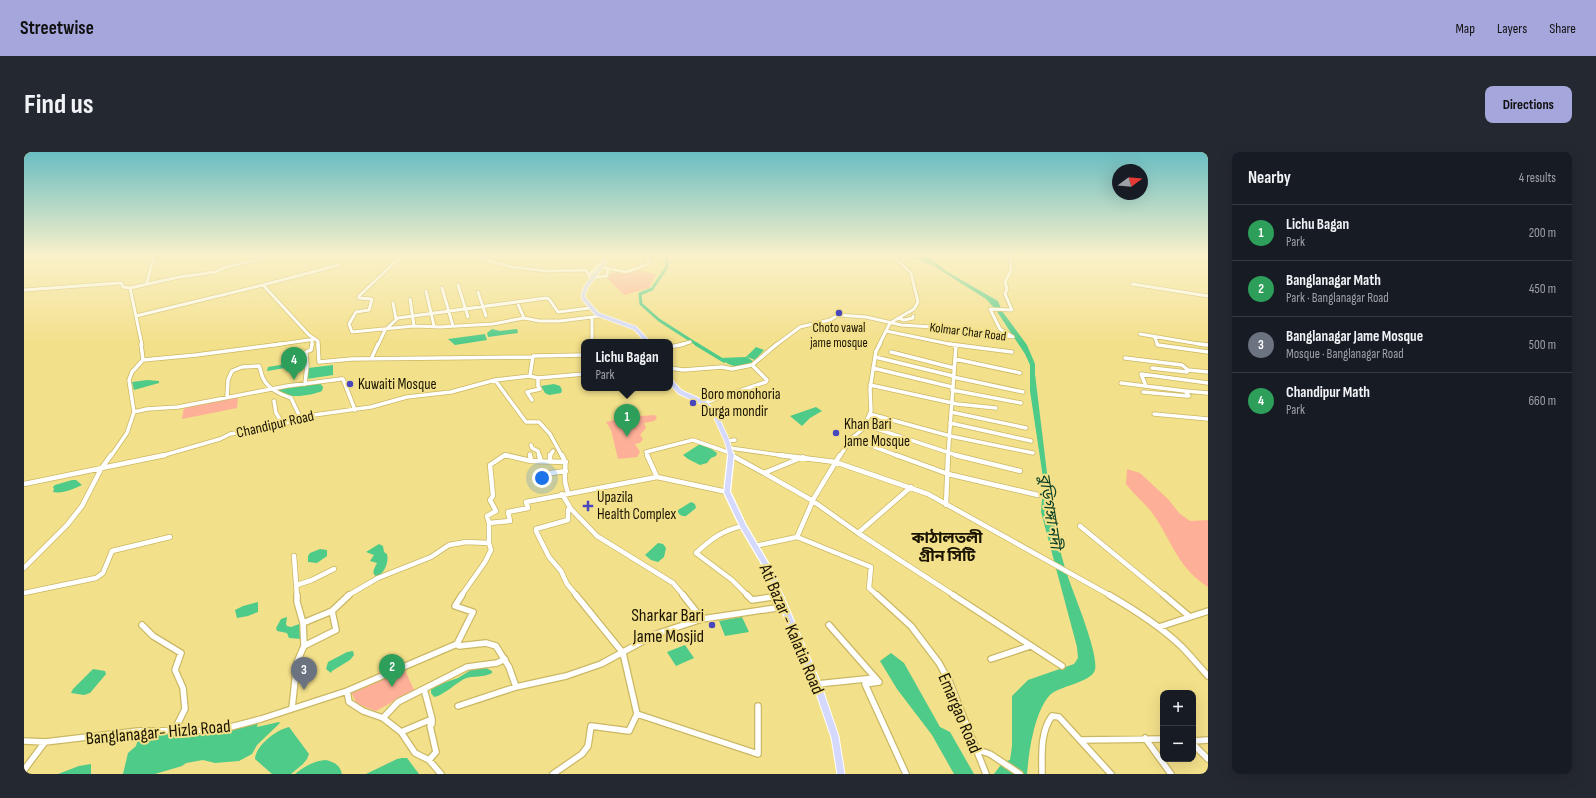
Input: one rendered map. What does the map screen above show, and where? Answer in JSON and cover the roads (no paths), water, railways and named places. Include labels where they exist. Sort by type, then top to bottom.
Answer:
[{"type":"main road","points":[[586,285],[583,296],[590,308],[600,316],[637,329],[645,339]]},
{"type":"main road","points":[[673,387],[680,392],[704,403],[714,412],[727,441],[730,452],[730,478],[727,491]]},
{"type":"main road","name":"Ati Bazar - Kalatia Road","points":[[727,491],[743,526],[773,577],[778,596],[817,684],[835,737],[841,774]]},
{"type":"street","points":[[24,290],[91,285]]},
{"type":"street","points":[[123,285],[123,287],[130,288],[141,285]]},
{"type":"street","points":[[136,316],[263,285]]},
{"type":"street","points":[[263,285],[309,334],[318,341],[318,362],[371,359],[581,355]]},
{"type":"street","points":[[370,285],[358,296],[359,298],[372,299],[369,310],[356,312],[349,324],[352,332],[414,326],[493,324],[524,318],[539,321],[560,321],[600,316]]},
{"type":"street","points":[[458,285],[468,317]]},
{"type":"street","points":[[755,546],[797,537],[812,501],[835,462],[851,438],[865,426],[871,411],[870,385],[876,351],[890,323],[914,309],[918,302],[913,285]]},
{"type":"street","name":"Kolmar Char Road","points":[[890,323],[945,328],[1013,337],[1001,332],[990,309],[1012,310],[1005,294],[1007,289],[1006,285]]},
{"type":"street","points":[[1139,285],[1208,296]]},
{"type":"street","points":[[24,568],[71,520],[82,506],[101,469],[127,433],[134,412],[129,380],[132,372],[142,360],[143,351],[130,288]]},
{"type":"street","points":[[442,288],[453,326]]},
{"type":"street","points":[[426,291],[434,326]]},
{"type":"street","points":[[478,292],[486,316]]},
{"type":"street","points":[[396,318],[548,298],[558,312],[590,308]]},
{"type":"street","points":[[410,299],[414,326]]},
{"type":"street","points":[[517,302],[524,318]]},
{"type":"street","points":[[371,359],[385,330],[390,327],[396,318],[393,303]]},
{"type":"street","points":[[673,368],[683,370],[722,366],[732,369],[752,366],[778,342],[802,326],[830,320],[842,315],[866,317],[890,323]]},
{"type":"street","points":[[898,318],[909,320],[913,318],[912,316]]},
{"type":"street","points":[[592,318],[592,339]]},
{"type":"street","points":[[886,331],[956,345],[1012,352]]},
{"type":"street","points":[[1140,334],[1208,345]]},
{"type":"street","points":[[1154,336],[1158,345],[1208,352]]},
{"type":"street","points":[[142,360],[196,355],[314,339]]},
{"type":"street","points":[[304,384],[307,365],[306,352],[311,350],[314,339]]},
{"type":"street","points":[[673,346],[690,342]]},
{"type":"street","points":[[946,505],[951,402],[956,345]]},
{"type":"street","points":[[891,352],[954,368]]},
{"type":"street","points":[[532,357],[530,376],[538,378],[581,374]]},
{"type":"street","points":[[875,358],[1023,392]]},
{"type":"street","points":[[1125,358],[1182,365],[1188,370]]},
{"type":"street","points":[[955,359],[1020,373]]},
{"type":"street","points":[[227,397],[226,385],[228,373],[233,369],[258,366],[261,369],[263,378],[271,389],[277,394],[291,398],[301,419]]},
{"type":"street","points":[[704,403],[766,382],[767,380],[752,366]]},
{"type":"street","points":[[873,368],[952,388],[1022,403]]},
{"type":"street","points":[[1152,368],[1187,372],[1188,370],[1208,372]]},
{"type":"street","points":[[1165,369],[1170,377]]},
{"type":"street","points":[[1146,386],[1141,374],[1208,383]]},
{"type":"street","name":"Chandipur Road","points":[[25,484],[101,469],[185,449],[220,439],[230,434],[283,424],[314,415],[355,410],[407,397],[451,392],[495,380],[530,376]]},
{"type":"street","points":[[532,400],[527,392],[540,389],[538,386],[538,378]]},
{"type":"street","points":[[134,412],[147,409],[178,407],[271,389],[343,379],[355,410]]},
{"type":"street","points":[[495,380],[504,390],[526,422],[537,421],[545,428],[555,441],[566,462],[565,493],[571,509],[597,536],[656,571],[673,583],[702,619]]},
{"type":"street","points":[[1121,383],[1208,393]]},
{"type":"street","points":[[870,385],[951,402],[996,408]]},
{"type":"street","points":[[1143,392],[1188,396],[1185,391]]},
{"type":"street","points":[[274,401],[276,413],[283,424]]},
{"type":"street","points":[[714,412],[727,409]]},
{"type":"street","points":[[951,412],[1026,428]]},
{"type":"street","points":[[870,414],[950,436],[1034,453]]},
{"type":"street","points":[[1154,414],[1208,419]]},
{"type":"street","points":[[950,423],[1031,441]]},
{"type":"street","points":[[865,426],[949,453],[1020,470]]},
{"type":"street","points":[[851,438],[948,474],[1038,495]]},
{"type":"street","points":[[657,477],[646,452],[693,440],[730,452],[804,457],[835,462],[911,487],[1113,597],[1159,627],[1181,646],[1208,676]]},
{"type":"street","points":[[727,441],[735,440]]},
{"type":"street","points":[[532,445],[532,448],[538,452],[541,461]]},
{"type":"street","points":[[550,461],[550,454],[553,451]]},
{"type":"street","points":[[730,452],[812,501],[858,533],[1062,666]]},
{"type":"street","points":[[530,454],[531,461]]},
{"type":"street","points":[[516,687],[504,659],[496,646],[486,644],[460,646],[458,644],[472,612],[455,606],[469,583],[485,562],[491,550],[487,516],[496,511],[490,500],[493,496],[490,465],[505,455],[531,461],[566,462]]},
{"type":"street","points":[[763,472],[804,457]]},
{"type":"street","points":[[551,473],[566,471]]},
{"type":"street","points":[[489,523],[510,521],[508,512],[528,508],[526,502],[565,493],[604,488],[657,477],[727,491]]},
{"type":"street","points":[[24,488],[25,484]]},
{"type":"street","points":[[858,533],[911,487]]},
{"type":"street","points":[[553,774],[582,754],[588,746],[591,726],[630,731],[637,714],[623,653],[567,584],[561,571],[549,557],[536,531],[536,529],[568,520],[568,510],[571,509]]},
{"type":"street","points":[[743,526],[724,530],[710,539],[696,553],[732,580],[752,600],[778,596]]},
{"type":"street","points":[[1080,526],[1190,617]]},
{"type":"street","points":[[24,593],[96,578],[103,573],[112,551],[170,537]]},
{"type":"street","name":"Emargao Road","points":[[797,537],[871,567],[868,588],[911,626],[939,663],[950,683],[986,774]]},
{"type":"street","points":[[303,623],[332,611],[339,602],[367,584],[432,556],[452,544],[489,543]]},
{"type":"street","points":[[292,708],[297,662],[304,646],[303,623],[297,602],[294,556]]},
{"type":"street","points":[[297,585],[312,580],[334,569]]},
{"type":"street","points":[[458,706],[516,687],[566,676],[601,664],[656,634],[702,619],[783,607]]},
{"type":"street","points":[[304,646],[336,630],[332,611]]},
{"type":"street","points":[[1159,627],[1208,611]]},
{"type":"street","points":[[142,625],[154,636],[181,653],[175,670],[183,688],[185,709],[174,731]]},
{"type":"street","points":[[828,625],[879,682],[865,684],[906,774]]},
{"type":"street","name":"Banglanagar- Hizla Road","points":[[24,741],[45,742],[138,731],[219,730],[347,691],[416,660],[458,644]]},
{"type":"street","points":[[991,659],[1030,646]]},
{"type":"street","points":[[383,718],[398,702],[467,667],[497,663],[504,659]]},
{"type":"street","points":[[817,684],[875,678]]},
{"type":"street","points":[[424,689],[432,720],[432,724],[430,726],[436,752],[429,760]]},
{"type":"street","points":[[347,691],[349,702],[363,711],[383,718],[401,732],[415,753],[429,760],[440,774]]},
{"type":"street","points":[[637,714],[758,754],[758,706]]},
{"type":"street","points":[[1042,774],[1042,755],[1047,720],[1052,716],[1059,717],[1111,774]]},
{"type":"street","points":[[401,732],[432,720]]},
{"type":"street","points":[[1145,738],[1171,774]]},
{"type":"street","points":[[1080,740],[1160,739]]},
{"type":"street","points":[[1196,741],[1208,740]]},
{"type":"street","points":[[24,770],[45,742]]},
{"type":"street","points":[[1196,747],[1208,759]]},
{"type":"street","points":[[975,749],[990,754],[1020,774]]},
{"type":"water","name":"বুড়িগঙ্গা নদী","points":[[964,285],[970,285],[998,301],[1002,311],[1027,345],[1035,364],[1047,473],[1057,537],[1063,562],[1085,623],[1095,662],[1095,670],[1092,674],[1081,681],[1053,693],[1044,704],[1033,733],[1027,774],[994,774],[1003,762],[1010,760],[1012,746],[1012,696],[1028,680],[1074,664],[1078,658],[1077,647],[1041,512],[1042,499],[1045,491],[1030,391],[1030,365],[1025,354],[996,310],[986,299]]},
{"type":"water","points":[[492,329],[500,331],[517,329],[518,333],[488,337],[487,333]]},
{"type":"water","points":[[485,334],[487,340],[455,345],[448,339]]},
{"type":"water","points":[[756,347],[764,350],[755,360],[747,357],[754,362],[745,366],[732,366],[720,358],[746,357]]},
{"type":"water","points":[[305,355],[304,365],[267,371],[268,367],[280,365],[284,362],[285,356]]},
{"type":"water","points":[[333,365],[333,375],[307,379],[308,368]]},
{"type":"water","points":[[147,380],[159,381],[159,383],[134,390],[132,382]]},
{"type":"water","points":[[320,383],[323,387],[322,391],[312,394],[294,396],[283,394],[279,391],[280,388]]},
{"type":"water","points":[[554,384],[560,386],[562,390],[561,393],[549,395],[545,393],[541,386]]},
{"type":"water","points":[[816,407],[822,411],[810,418],[802,426],[790,416]]},
{"type":"water","points":[[700,444],[707,446],[717,453],[716,456],[711,458],[707,463],[700,465],[683,455]]},
{"type":"water","points":[[76,480],[82,485],[64,492],[53,492],[53,487],[55,485]]},
{"type":"water","points":[[691,502],[695,504],[696,508],[686,516],[680,515],[678,510]]},
{"type":"water","points":[[658,543],[663,544],[666,548],[664,557],[658,562],[651,560],[645,555]]},
{"type":"water","points":[[379,544],[383,546],[384,552],[387,554],[387,560],[386,567],[377,577],[373,572],[377,563],[370,561],[374,555],[366,552]]},
{"type":"water","points":[[320,549],[327,550],[327,556],[317,563],[308,562],[308,556],[310,553]]},
{"type":"water","points":[[258,602],[258,612],[237,618],[235,610]]},
{"type":"water","points":[[287,617],[287,626],[291,627],[302,623],[301,639],[289,638],[287,633],[277,631],[276,628],[281,619]]},
{"type":"water","points":[[742,617],[749,632],[725,636],[719,621]]},
{"type":"water","points":[[685,645],[694,658],[676,666],[667,652]]},
{"type":"water","points":[[353,651],[354,655],[350,660],[331,673],[326,669],[328,662],[347,652]]},
{"type":"water","points":[[891,653],[904,663],[940,727],[950,732],[974,774],[954,774],[932,735],[897,689],[880,661]]},
{"type":"water","points":[[484,667],[492,671],[492,673],[489,675],[464,679],[438,696],[434,697],[431,693],[431,687],[458,678],[474,668]]},
{"type":"water","points":[[93,669],[105,671],[106,674],[90,693],[84,695],[71,693],[73,689]]},
{"type":"water","points":[[258,722],[257,727],[280,723],[257,745],[252,754],[239,761],[215,763],[203,760],[186,763],[182,766],[155,774],[123,774],[128,753],[136,746],[139,736],[153,733],[196,736],[215,731],[222,734]]},
{"type":"water","points":[[289,727],[309,754],[303,764],[291,774],[272,774],[255,759],[256,754],[268,739],[278,731]]},
{"type":"water","points":[[407,758],[419,774],[366,774],[397,759]]},
{"type":"water","points":[[326,760],[336,764],[340,768],[342,774],[295,774],[310,764]]},
{"type":"water","points":[[91,764],[91,774],[58,774],[79,766]]},
{"type":"waterway","points":[[655,285],[652,289],[640,294],[641,304],[659,320],[698,345]]},
{"type":"waterway","points":[[696,344],[724,361]]},
{"type":"place","name":"Choto vawal jame mosque","points":[[839,313]]},
{"type":"place","name":"Chandipur Math","points":[[294,380]]},
{"type":"place","name":"Kuwaiti Mosque","points":[[350,384]]},
{"type":"place","name":"Boro monohoria Durga mondir","points":[[693,403]]},
{"type":"place","name":"Khan Bari Jame Mosque","points":[[836,433]]},
{"type":"place","name":"Lichu Bagan","points":[[627,437]]},
{"type":"place","name":"Upazila Health Complex","points":[[588,506]]},
{"type":"place","name":"Sharkar Bari Jame Mosjid","points":[[712,625]]},
{"type":"place","name":"Banglanagar Math","points":[[392,687]]},
{"type":"place","name":"Banglanagar Jame Mosque","points":[[304,690]]},
{"type":"district","name":"কাঠালতলী গ্রীন সিটি","points":[[947,546]]}]
